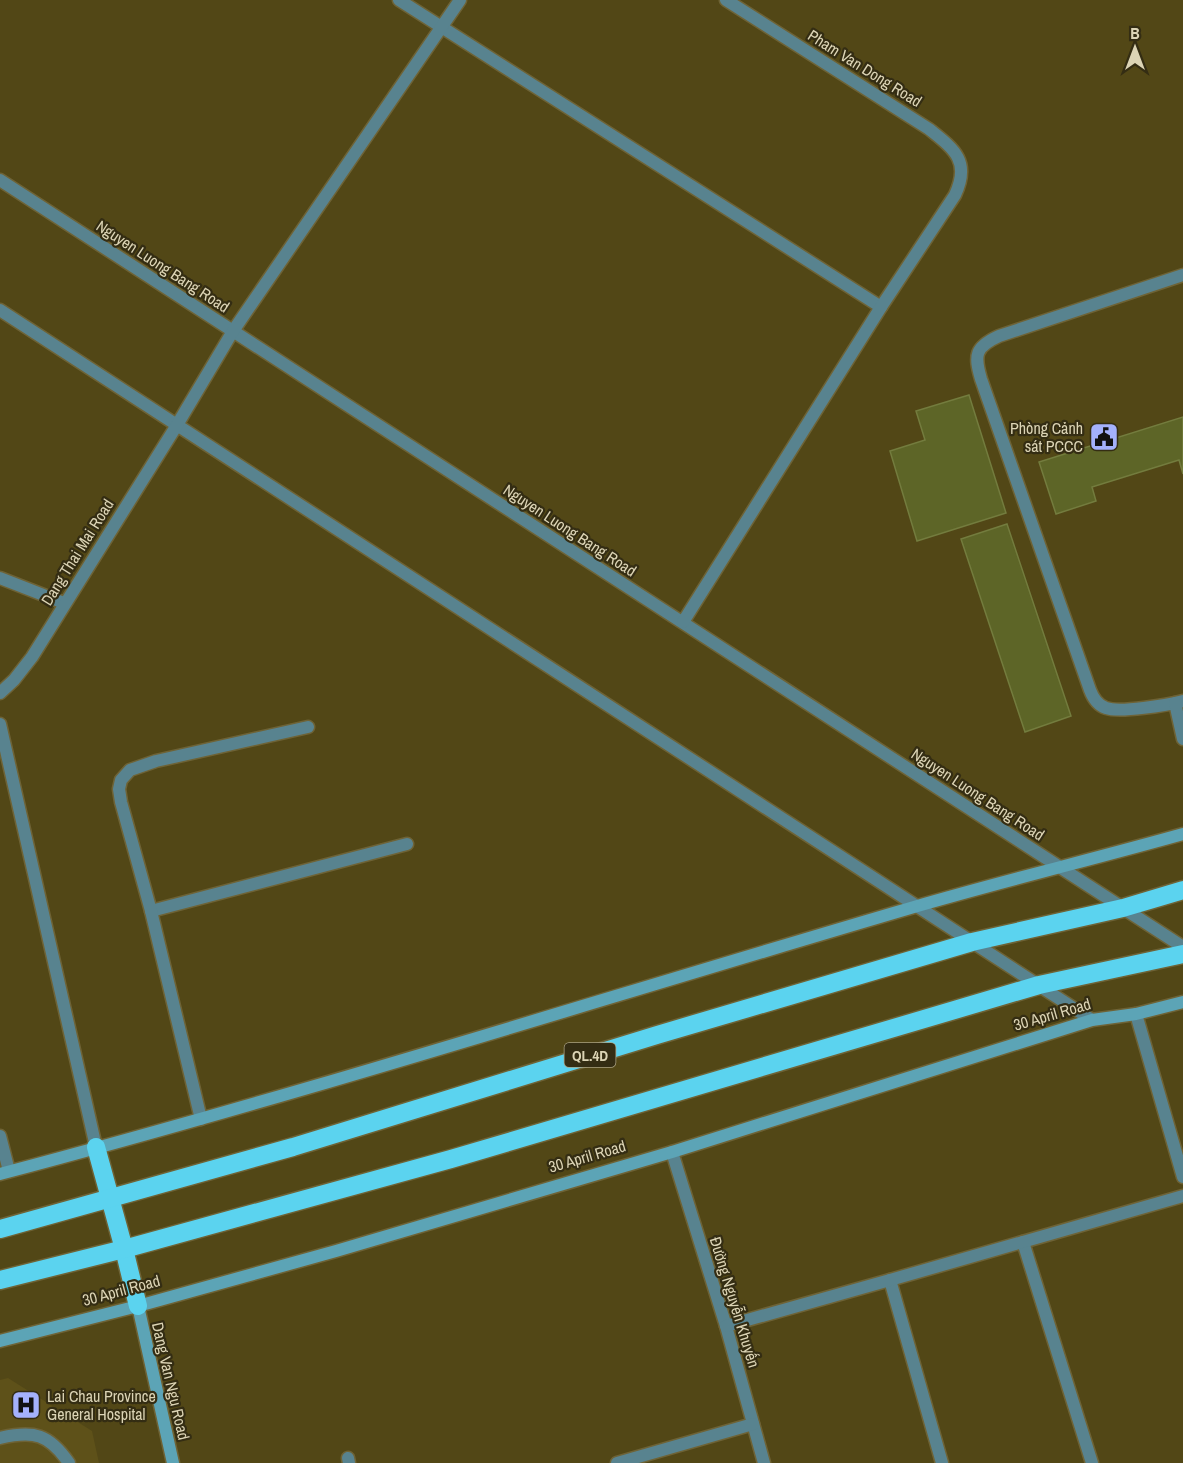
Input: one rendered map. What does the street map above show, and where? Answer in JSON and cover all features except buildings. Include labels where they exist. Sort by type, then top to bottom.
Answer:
[{"type":"highway","name":"QL.4D","points":[[0,1229],[111,1200],[293,1147],[657,1035],[972,942],[1123,908],[1183,890]]},
{"type":"highway","name":"30 April Road","points":[[0,1280],[124,1249],[452,1159],[1039,986],[1183,954]]},
{"type":"highway","points":[[96,1147],[138,1306]]},
{"type":"street","points":[[399,0],[881,307],[683,622]]},
{"type":"street","name":"Dang Thai Mai Road","points":[[0,693],[14,680],[32,657],[233,331],[460,0]]},
{"type":"street","name":"Pham Van Dong Road","points":[[726,0],[929,129],[953,149],[962,170],[961,183],[881,307]]},
{"type":"street","name":"Nguyen Luong Bang Road","points":[[0,180],[1183,947]]},
{"type":"street","points":[[1183,275],[999,336],[986,342],[979,349],[977,356],[981,379],[1095,701],[1104,707],[1117,710],[1179,702],[1183,739]]},
{"type":"street","points":[[0,310],[1092,1020]]},
{"type":"street","points":[[0,578],[64,603]]},
{"type":"street","points":[[0,725],[96,1147]]},
{"type":"street","points":[[201,1119],[119,789],[122,780],[130,770],[156,761],[308,727]]},
{"type":"street","points":[[0,1136],[5,1173],[201,1119],[550,1017],[917,906],[1183,834]]},
{"type":"street","points":[[151,911],[407,844]]},
{"type":"street","name":"30 April Road","points":[[0,1341],[138,1306],[336,1251],[672,1152],[1092,1020],[1136,1014],[1183,1002]]},
{"type":"street","points":[[1136,1014],[1183,1177]]},
{"type":"street","name":"Đường Nguyễn Khuyến","points":[[672,1152],[726,1326],[764,1463]]},
{"type":"street","points":[[726,1326],[1183,1196]]},
{"type":"street","points":[[1023,1242],[1092,1463]]},
{"type":"street","points":[[890,1280],[942,1463]]},
{"type":"street","name":"Dang Van Ngu Road","points":[[138,1306],[173,1463]]},
{"type":"street","points":[[617,1463],[753,1424]]},
{"type":"street","points":[[0,1438],[18,1434],[34,1434],[48,1439],[69,1463]]},
{"type":"shaded area","name":"Lai Chau Province General Hospital","points":[[8,1378],[92,1431],[99,1463],[0,1463],[0,1380]]},
{"type":"place","name":"Phòng Cảnh sát PCCC","points":[[1104,437]]},
{"type":"place","name":"Lai Chau Province General Hospital","points":[[26,1405]]}]
